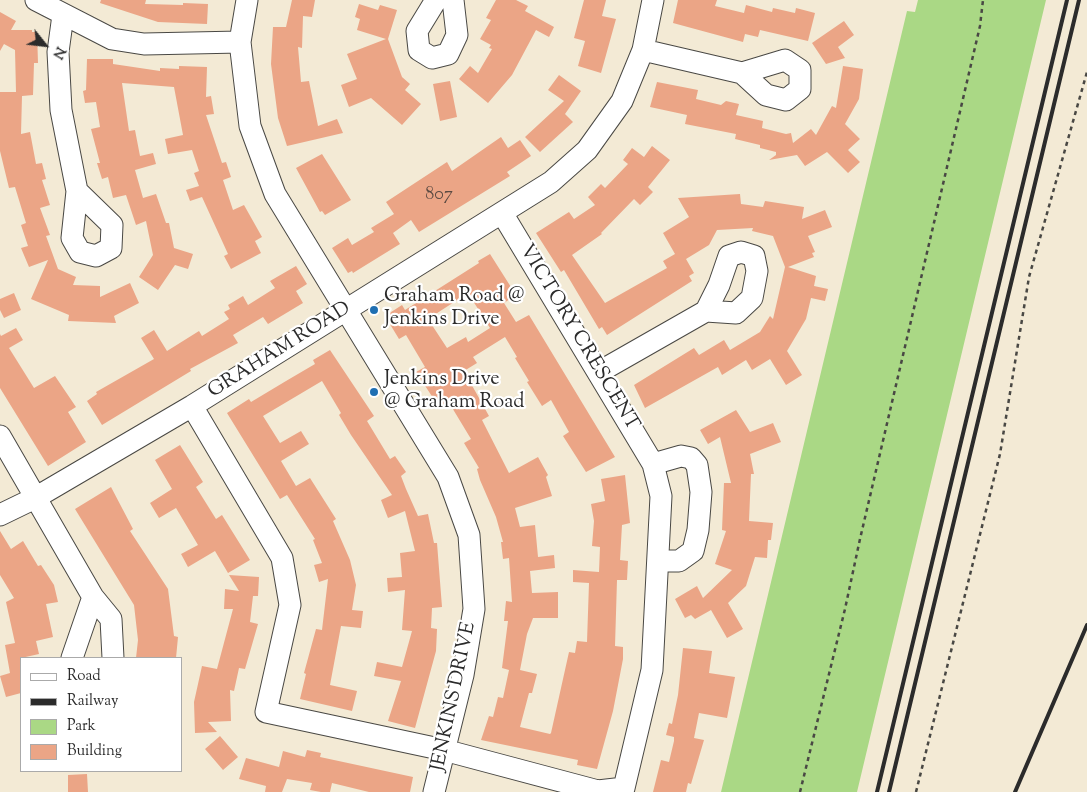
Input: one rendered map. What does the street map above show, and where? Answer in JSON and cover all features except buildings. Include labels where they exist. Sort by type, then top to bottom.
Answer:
[{"type":"street","points":[[36,0],[112,39],[144,44],[240,42]]},
{"type":"street","name":"JENKINS DRIVE","points":[[247,0],[240,42],[250,126],[275,194],[448,477],[469,535],[474,609],[463,675],[434,792]]},
{"type":"street","points":[[436,0],[417,31],[419,50],[432,58],[448,54],[458,35],[453,0]]},
{"type":"street","name":"GRAHAM ROAD","points":[[0,515],[35,498],[192,406],[551,182],[587,150],[622,101],[643,50],[653,0]]},
{"type":"street","points":[[63,15],[58,52],[61,110],[76,191]]},
{"type":"street","points":[[643,50],[742,73]]},
{"type":"street","name":"VICTORY CRESCENT","points":[[192,406],[282,558],[290,605],[266,712],[444,750],[598,791],[625,790],[652,670],[661,496],[653,464],[502,213]]},
{"type":"street","points":[[599,372],[706,311]]},
{"type":"street","points":[[0,436],[93,597],[111,619],[113,657]]},
{"type":"street","points":[[653,464],[681,456],[692,458],[697,465],[700,492],[698,530],[692,551],[679,561],[659,561]]},
{"type":"street","points":[[72,657],[93,597]]},
{"type":"path","points":[[800,792],[845,609],[980,26],[983,0]]},
{"type":"path","points":[[916,792],[1000,454],[1029,277],[1087,72]]},
{"type":"green space","points":[[918,0],[1046,0],[857,792],[721,792],[907,11],[915,12]]},
{"type":"railway","points":[[877,792],[1067,0]]},
{"type":"railway","points":[[889,792],[1079,0]]},
{"type":"railway","points":[[1015,792],[1087,625]]},
{"type":"place","name":"Graham Road @ Jenkins Drive","points":[[374,310]]},
{"type":"place","name":"Jenkins Drive @ Graham Road","points":[[374,392]]}]
